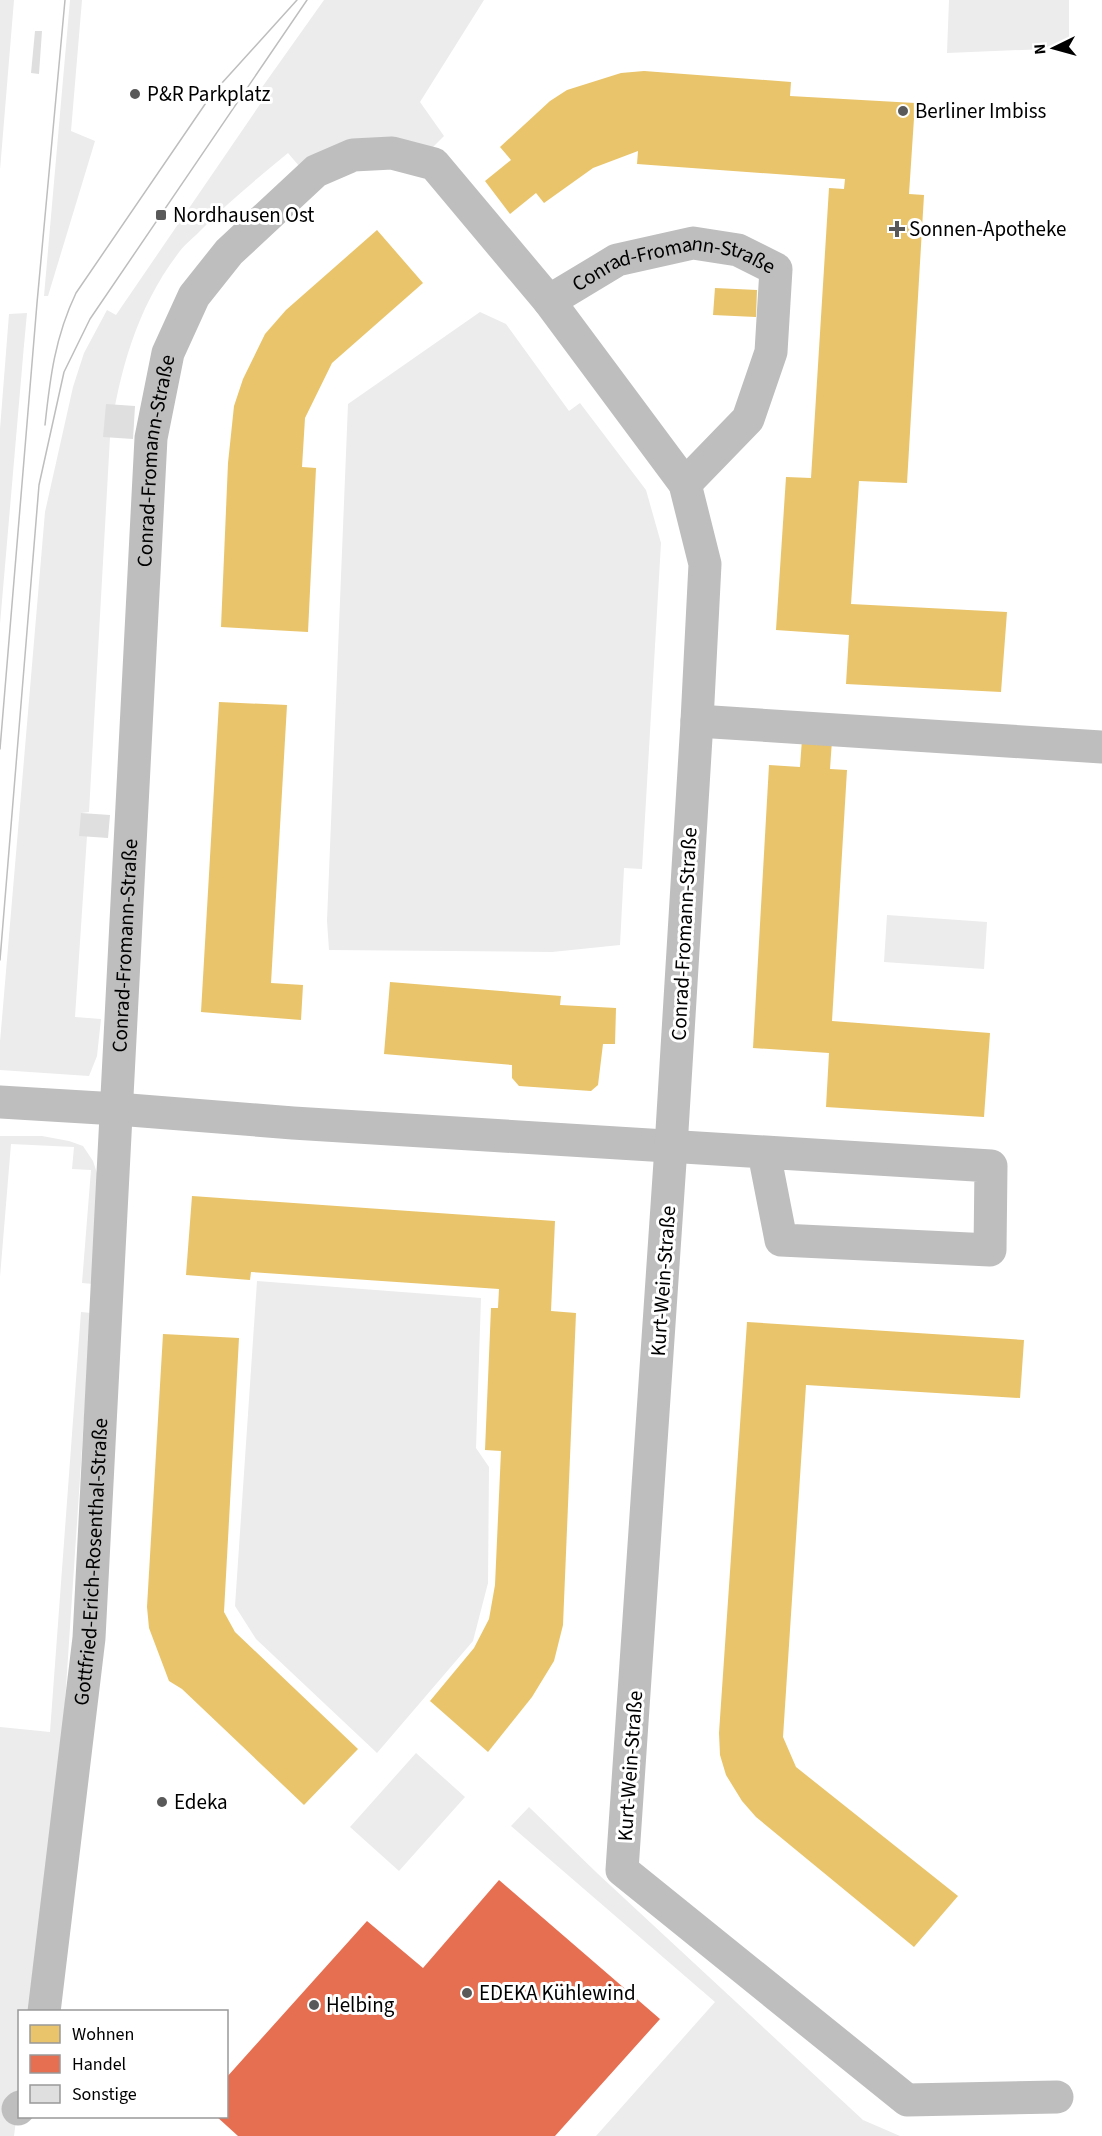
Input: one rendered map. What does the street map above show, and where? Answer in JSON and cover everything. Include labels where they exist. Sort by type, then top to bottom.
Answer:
[{"type":"street","name":"Conrad-Fromann-Straße","points":[[117,1108],[151,438],[168,352],[194,296],[228,252],[316,171],[353,155],[392,153],[434,164],[549,301],[685,484],[705,564],[671,1147]]},
{"type":"street","name":"Conrad-Fromann-Straße","points":[[549,301],[617,260],[693,243],[738,250],[776,269],[771,352],[748,419],[685,484]]},
{"type":"street","points":[[697,721],[1102,747]]},
{"type":"street","points":[[0,1102],[117,1108],[293,1123],[991,1166],[990,1250],[781,1240],[764,1153]]},
{"type":"street","name":"Gottfried-Erich-Rosenthal-Straße","points":[[44,2010],[89,1638],[117,1108]]},
{"type":"street","name":"Kurt-Wein-Straße","points":[[671,1147],[622,1870],[907,2100],[1057,2097]]},
{"type":"shaded area","points":[[0,0],[14,0],[0,170]]},
{"type":"shaded area","points":[[70,0],[82,0],[71,131],[95,141],[48,296],[44,296]]},
{"type":"shaded area","points":[[324,0],[484,0],[420,102],[444,136],[426,154],[305,173],[288,153],[232,201],[182,249],[163,275],[141,319],[125,365],[110,437],[89,812],[81,813],[87,836],[75,1017],[101,1019],[97,1056],[89,1076],[0,1070],[0,1042],[45,512],[73,387],[84,353],[107,310],[116,315],[265,97],[258,93]]},
{"type":"shaded area","points":[[949,0],[1069,0],[1069,48],[947,53]]},
{"type":"shaded area","points":[[480,312],[506,324],[569,411],[580,403],[646,490],[661,543],[642,869],[624,868],[620,945],[552,952],[329,950],[327,921],[348,404]]},
{"type":"shaded area","points":[[27,313],[0,624],[0,429],[9,314]]},
{"type":"shaded area","points":[[887,915],[987,922],[984,969],[884,962]]},
{"type":"shaded area","points":[[0,1136],[42,1136],[69,1141],[83,1146],[93,1161],[99,1179],[93,1284],[82,1283],[91,1170],[72,1169],[74,1147],[11,1144],[0,1277]]},
{"type":"shaded area","points":[[257,1281],[481,1298],[476,1448],[489,1467],[488,1583],[473,1641],[377,1753],[256,1639],[235,1606]]},
{"type":"shaded area","points":[[81,1312],[91,1313],[63,1732],[29,2010],[18,2010],[18,2105],[14,2136],[0,2136],[0,1727],[50,1732]]},
{"type":"shaded area","points":[[416,1753],[465,1797],[399,1871],[350,1827]]},
{"type":"shaded area","points":[[529,1807],[863,2120],[900,2136],[596,2136],[715,2002],[511,1826]]},
{"type":"building: Wohnen","points":[[644,71],[791,82],[790,96],[915,103],[909,194],[924,195],[907,483],[859,481],[851,604],[1007,612],[1001,692],[846,684],[849,635],[776,630],[786,477],[811,478],[829,188],[844,189],[845,179],[637,164],[638,151],[593,168],[544,203],[536,193],[510,214],[485,181],[511,160],[500,147],[550,101],[567,90],[621,73]]},
{"type":"building: Wohnen","points":[[377,230],[423,283],[332,363],[305,418],[302,467],[316,468],[308,632],[221,627],[228,463],[234,406],[243,379],[265,334],[286,310]]},
{"type":"building: Wohnen","points":[[715,288],[757,290],[756,317],[713,315]]},
{"type":"building: Wohnen","points":[[219,702],[287,705],[271,983],[303,985],[301,1020],[201,1012]]},
{"type":"building: Wohnen","points":[[802,739],[832,740],[830,769],[847,770],[832,1021],[990,1033],[984,1117],[826,1107],[829,1053],[753,1048],[769,765],[800,767]]},
{"type":"building: Wohnen","points":[[390,982],[561,996],[560,1005],[616,1008],[615,1044],[603,1044],[598,1085],[591,1091],[519,1086],[512,1078],[512,1065],[384,1054]]},
{"type":"building: Wohnen","points":[[192,1196],[555,1221],[551,1311],[576,1313],[563,1625],[554,1661],[532,1697],[488,1752],[430,1701],[474,1648],[489,1619],[495,1585],[501,1451],[485,1450],[491,1308],[498,1308],[499,1289],[251,1272],[250,1280],[186,1275]]},
{"type":"building: Wohnen","points":[[747,1322],[1024,1340],[1020,1398],[806,1385],[783,1737],[796,1767],[958,1896],[914,1947],[756,1817],[742,1801],[726,1775],[720,1755],[719,1733]]},
{"type":"building: Wohnen","points":[[163,1334],[239,1338],[224,1612],[235,1632],[358,1749],[304,1805],[182,1689],[169,1681],[149,1628],[147,1607]]},
{"type":"building: Handel","name":"EDEKA Kühlewind","points":[[499,1880],[660,2019],[555,2136],[238,2136],[218,2118],[228,2118],[228,2076],[367,1921],[423,1968]]},
{"type":"building: Sonstige","points":[[35,31],[42,31],[39,74],[31,73]]},
{"type":"building: Sonstige","points":[[106,404],[135,406],[133,439],[103,437]]},
{"type":"building: Sonstige","points":[[81,813],[110,815],[108,838],[79,836]]},
{"type":"tram line","points":[[0,749],[65,0]]},
{"type":"tram line","points":[[45,425],[51,374],[58,342],[76,293],[212,94],[297,0]]},
{"type":"tram line","points":[[0,960],[39,485],[64,372],[90,319],[307,0]]},
{"type":"place","name":"P&R Parkplatz","points":[[135,94]]},
{"type":"place","name":"Berliner Imbiss","points":[[903,111]]},
{"type":"place","name":"Nordhausen Ost","points":[[161,215]]},
{"type":"place","name":"Sonnen-Apotheke","points":[[897,229]]},
{"type":"place","name":"Edeka","points":[[162,1802]]},
{"type":"place","name":"EDEKA Kühlewind","points":[[467,1993]]},
{"type":"place","name":"Helbing","points":[[314,2005]]}]
